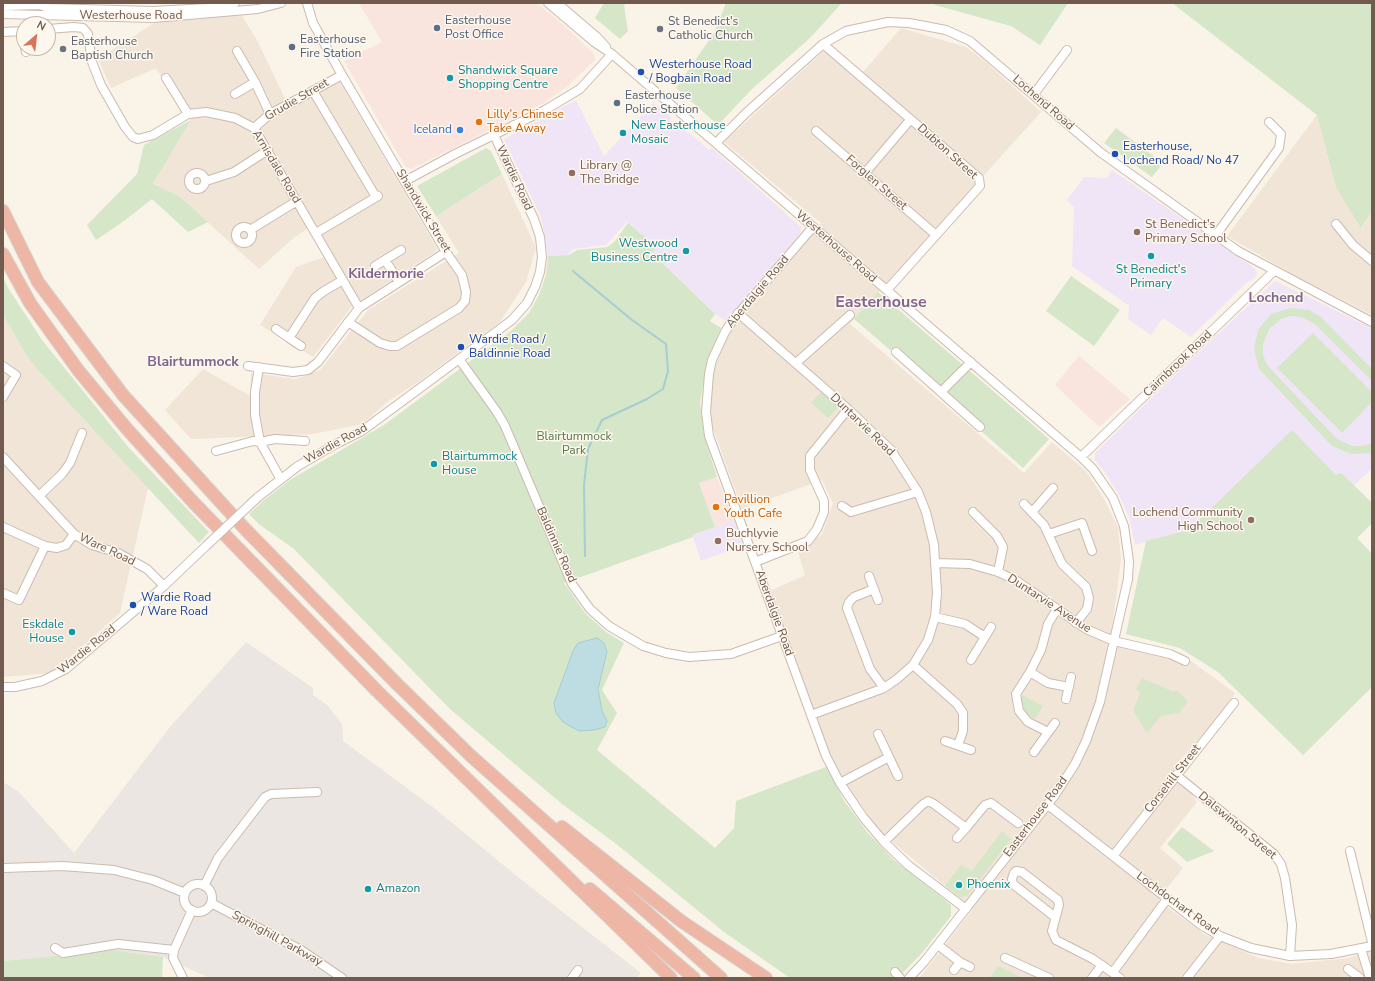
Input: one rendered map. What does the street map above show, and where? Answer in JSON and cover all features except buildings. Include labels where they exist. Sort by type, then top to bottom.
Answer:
[{"type":"highway","points":[[3,212],[38,282],[123,395],[246,530],[397,684],[471,756],[721,978]]},
{"type":"highway","points":[[3,254],[43,323],[82,376],[127,429],[286,600],[671,978]]},
{"type":"highway","points":[[471,756],[681,921],[766,978]]},
{"type":"highway","points":[[458,770],[629,924],[694,978]]},
{"type":"street","points":[[3,5],[12,3]]},
{"type":"street","points":[[73,3],[80,8]]},
{"type":"street","name":"Westerhouse Road","points":[[3,14],[44,8],[153,11],[207,8],[235,3]]},
{"type":"street","name":"Westerhouse Road","points":[[3,5],[154,18],[258,9],[281,3]]},
{"type":"street","name":"Shandwick Street","points":[[307,3],[313,22],[342,75],[446,252],[462,275],[466,292],[465,301],[459,308],[400,345],[393,347],[380,343],[348,322]]},
{"type":"street","name":"Westerhouse Road","points":[[548,3],[594,42],[612,54],[1081,457],[1093,469],[1113,498],[1124,526],[1129,561]]},
{"type":"street","name":"Westerhouse Road","points":[[557,3],[597,37],[612,54]]},
{"type":"street","name":"Lochend Road","points":[[716,143],[746,113],[823,44],[846,31],[888,22],[909,22],[946,30],[970,41],[1034,94],[1100,152],[1238,251],[1372,322]]},
{"type":"street","name":"Arnisdale Road","points":[[56,28],[74,26],[83,28],[88,34],[92,62],[101,85],[133,137],[138,139],[153,135],[188,114],[206,112],[222,114],[244,122],[254,128],[359,308]]},
{"type":"street","points":[[3,32],[16,31]]},
{"type":"street","name":"Dubton Street","points":[[823,44],[979,178],[980,186],[887,290]]},
{"type":"street","points":[[1034,94],[1067,50]]},
{"type":"street","points":[[237,51],[255,82],[270,114]]},
{"type":"street","points":[[405,181],[494,135],[529,119],[580,89],[612,54]]},
{"type":"street","name":"Grudie Street","points":[[254,128],[270,114],[342,75]]},
{"type":"street","points":[[166,78],[188,114]]},
{"type":"street","points":[[235,94],[255,82]]},
{"type":"street","points":[[313,91],[377,196],[316,233]]},
{"type":"street","points":[[865,173],[910,120]]},
{"type":"street","points":[[1216,235],[1279,148],[1281,134],[1269,122]]},
{"type":"street","name":"Forglen Street","points":[[816,131],[936,235]]},
{"type":"street","name":"Wardie Road","points":[[3,687],[30,684],[55,676],[77,661],[164,586],[280,478],[309,458],[362,431],[518,315],[531,296],[540,272],[541,248],[537,228],[494,135]]},
{"type":"street","points":[[206,181],[234,172],[268,150]]},
{"type":"street","points":[[250,230],[297,201]]},
{"type":"street","points":[[1336,224],[1353,245],[1372,262]]},
{"type":"street","name":"Aberdalgie Road","points":[[813,227],[738,313],[725,332],[712,360],[706,395],[706,412],[712,444],[826,756],[840,783],[863,817],[884,842],[908,865],[966,909]]},
{"type":"street","points":[[375,266],[401,250]]},
{"type":"street","points":[[248,366],[293,372],[308,370],[318,362],[359,308],[446,252]]},
{"type":"street","points":[[384,260],[398,282]]},
{"type":"street","name":"Cairnbrook Road","points":[[1081,457],[1274,271]]},
{"type":"street","points":[[289,338],[315,298],[343,280]]},
{"type":"street","name":"Duntarvie Road","points":[[738,313],[848,409],[891,450],[918,492],[926,512],[934,545],[936,563],[935,617],[928,640],[913,665],[884,688],[811,715]]},
{"type":"street","points":[[796,364],[850,315]]},
{"type":"street","points":[[276,329],[301,346]]},
{"type":"street","points":[[896,352],[980,427]]},
{"type":"street","name":"Baldinnie Road","points":[[459,359],[497,412],[505,426],[572,584],[590,609],[609,626],[643,646],[666,653],[689,657],[731,654],[782,636]]},
{"type":"street","points":[[941,392],[971,362]]},
{"type":"street","points":[[3,366],[16,375],[3,397]]},
{"type":"street","points":[[259,367],[255,392],[255,415],[260,442],[280,478]]},
{"type":"street","points":[[755,562],[808,541],[818,529],[824,512],[824,501],[810,470],[810,456],[848,409]]},
{"type":"street","points":[[39,496],[62,474],[70,463],[82,434]]},
{"type":"street","points":[[216,451],[253,441],[260,442],[275,439],[305,440]]},
{"type":"street","name":"Ware Road","points":[[3,457],[74,534],[92,545],[118,553],[147,569],[164,586]]},
{"type":"street","points":[[1032,511],[1053,488]]},
{"type":"street","points":[[842,506],[851,512],[918,492]]},
{"type":"street","points":[[1024,504],[1032,511],[1050,534],[1062,564],[1086,587],[1090,598],[1087,609],[1076,623]]},
{"type":"street","points":[[973,512],[997,536],[1003,548],[998,572]]},
{"type":"street","points":[[1050,534],[1082,523],[1092,551]]},
{"type":"street","points":[[3,527],[45,546],[57,548],[66,546],[74,534]]},
{"type":"street","points":[[3,593],[19,600],[45,546]]},
{"type":"street","name":"Easterhouse Road","points":[[909,978],[938,945],[1048,804],[1074,766],[1086,741],[1100,702],[1128,579],[1129,561]]},
{"type":"street","name":"Duntarvie Avenue","points":[[936,563],[970,564],[998,572],[1017,580],[1076,623],[1114,641],[1170,654],[1185,661]]},
{"type":"street","points":[[869,576],[878,600]]},
{"type":"street","points":[[874,589],[854,597],[848,602],[847,608],[870,669],[884,688]]},
{"type":"street","points":[[1048,732],[1028,722],[1019,711],[1016,694],[1030,672],[1040,650],[1048,624],[1057,609]]},
{"type":"street","points":[[935,617],[965,624],[985,637]]},
{"type":"street","points":[[971,660],[991,627]]},
{"type":"street","points":[[913,665],[957,704],[963,713],[963,731],[958,745]]},
{"type":"street","points":[[1030,672],[1048,683],[1069,687]]},
{"type":"street","points":[[1066,699],[1072,676]]},
{"type":"street","name":"Corsehill Street","points":[[1113,856],[1234,703]]},
{"type":"street","points":[[1034,752],[1055,723]]},
{"type":"street","points":[[878,734],[898,776]]},
{"type":"street","points":[[945,741],[970,750]]},
{"type":"street","points":[[840,783],[889,756]]},
{"type":"street","name":"Dalswinton Street","points":[[1176,776],[1274,854],[1281,864],[1285,878],[1292,925],[1290,956]]},
{"type":"street","points":[[204,886],[218,858],[265,797],[271,794],[317,792]]},
{"type":"street","points":[[884,842],[928,801],[966,828]]},
{"type":"street","points":[[958,838],[985,805],[991,804],[1018,823]]},
{"type":"street","name":"Lochdochart Road","points":[[1048,804],[1201,925],[1220,936],[1251,948],[1290,956],[1314,956],[1372,946]]},
{"type":"street","points":[[1350,851],[1372,942]]},
{"type":"street","points":[[3,868],[63,866],[114,870],[153,880],[185,893]]},
{"type":"street","points":[[1055,917],[1014,884],[1012,879],[1016,871],[1022,872],[1056,898],[1059,905],[1052,931],[1056,940],[1102,965],[1120,978]]},
{"type":"street","points":[[195,884],[204,886],[210,891],[211,903],[208,907],[201,911],[192,910],[186,905],[185,893],[195,884]]},
{"type":"street","points":[[1113,972],[1168,898]]},
{"type":"street","name":"Springhill Parkway","points":[[211,903],[301,950],[342,978]]},
{"type":"street","points":[[183,978],[173,958],[174,950],[192,910]]},
{"type":"street","points":[[1187,978],[1220,936]]},
{"type":"street","points":[[54,948],[63,953],[118,944],[174,950]]},
{"type":"street","points":[[938,945],[960,962],[970,967]]},
{"type":"street","points":[[1361,948],[1370,978]]},
{"type":"street","points":[[1005,958],[1049,978]]},
{"type":"street","points":[[954,970],[960,962]]},
{"type":"street","points":[[1092,978],[1102,965]]},
{"type":"street","points":[[1348,969],[1360,978]]},
{"type":"street","points":[[572,978],[578,970]]},
{"type":"shaded area","points":[[359,3],[536,3],[557,19],[594,54],[595,60],[568,86],[544,103],[411,169],[405,166],[344,61],[382,42]]},
{"type":"shaded area","points":[[240,13],[257,40],[289,107],[340,82],[438,250],[352,306],[313,357],[260,325],[296,267],[324,257],[308,228],[291,240],[259,269],[179,196],[153,184],[191,120],[182,112],[156,68],[111,88],[98,59],[154,23]]},
{"type":"shaded area","points":[[901,28],[966,47],[987,63],[1041,112],[850,324],[1024,473],[1052,442],[1086,471],[1103,497],[1118,527],[1121,559],[1110,645],[1187,658],[1235,693],[1222,713],[1174,767],[1197,802],[1160,848],[1183,868],[1158,900],[1204,934],[1259,958],[1291,964],[1349,958],[1372,950],[1372,978],[1023,978],[998,966],[989,978],[919,978],[973,909],[879,831],[840,774],[819,729],[770,591],[805,575],[798,552],[822,534],[833,503],[822,480],[742,509],[709,417],[714,368],[732,326],[821,223],[724,142],[827,48],[857,79]]},
{"type":"shaded area","points":[[576,100],[604,156],[653,103],[670,116],[671,121],[694,137],[709,150],[712,148],[801,227],[800,234],[726,321],[715,314],[652,253],[657,247],[627,222],[606,245],[573,249],[568,255],[548,256],[541,217],[504,139]]},
{"type":"shaded area","points":[[1317,115],[1336,188],[1362,228],[1372,212],[1372,315],[1294,275],[1227,236]]},
{"type":"shaded area","name":"St Benedict's Primary School","points":[[1112,170],[1253,267],[1257,272],[1256,277],[1245,284],[1191,337],[1163,318],[1151,335],[1128,319],[1129,306],[1072,266],[1074,207],[1067,200],[1084,177],[1107,178]]},
{"type":"shaded area","points":[[502,174],[536,248],[526,282],[500,322],[418,382],[387,402],[363,424],[313,434],[191,439],[165,410],[203,369],[250,396],[251,373],[296,379],[320,370],[368,310],[459,253],[436,216]]},
{"type":"shaded area","name":"Lochend Community High School","points":[[1275,281],[1372,328],[1372,469],[1354,485],[1372,503],[1372,523],[1357,538],[1372,554],[1372,687],[1303,755],[1218,672],[1180,648],[1126,634],[1146,542],[1135,545],[1129,517],[1120,497],[1106,474],[1094,459],[1095,453],[1206,345]]},
{"type":"shaded area","points":[[3,315],[35,367],[148,488],[120,613],[52,673],[3,677]]},
{"type":"shaded area","points":[[1079,356],[1130,399],[1099,427],[1055,385]]},
{"type":"shaded area","points":[[717,477],[734,520],[715,527],[699,483]]},
{"type":"shaded area","name":"Buchlyvie Nursery School","points":[[734,520],[743,545],[701,561],[692,535]]},
{"type":"shaded area","points":[[246,642],[313,688],[313,695],[327,705],[342,724],[343,741],[434,808],[523,881],[641,973],[637,978],[210,978],[163,957],[113,950],[3,961],[3,782],[18,791],[74,853],[170,727]]},
{"type":"green space","points":[[604,3],[626,3],[624,6],[628,31],[620,39],[595,18]]},
{"type":"green space","points":[[726,3],[842,3],[810,38],[752,89],[718,125],[676,88],[714,33]]},
{"type":"green space","points":[[933,3],[1068,3],[1040,45],[1011,26],[935,5]]},
{"type":"green space","points":[[1172,3],[1372,3],[1372,212],[1361,228],[1336,188],[1317,115]]},
{"type":"green space","points":[[191,120],[153,184],[179,196],[208,222],[188,232],[152,199],[124,221],[96,240],[87,225],[137,174],[144,145]]},
{"type":"green space","points":[[1116,128],[1163,163],[1152,177],[1104,143]]},
{"type":"green space","points":[[486,148],[491,151],[502,174],[436,216],[417,186]]},
{"type":"green space","name":"Blairtummock Park","points":[[628,223],[657,247],[652,253],[715,314],[710,321],[721,328],[706,366],[700,403],[705,439],[717,477],[699,483],[715,527],[692,535],[693,537],[564,583],[585,613],[606,632],[624,643],[602,690],[617,713],[597,750],[715,848],[734,828],[736,801],[826,767],[845,802],[867,832],[894,860],[951,905],[951,916],[922,953],[898,978],[790,978],[724,932],[615,843],[562,804],[451,710],[294,549],[260,525],[249,514],[264,500],[290,480],[384,425],[511,331],[529,313],[539,295],[546,275],[548,256],[569,255],[577,250],[607,247],[614,242]]},
{"type":"green space","points":[[1071,276],[1120,310],[1094,346],[1046,311]]},
{"type":"green space","points":[[3,277],[8,288],[42,340],[129,448],[209,532],[199,543],[35,367],[3,315]]},
{"type":"green space","points":[[878,292],[1049,439],[1023,468],[980,430],[984,425],[898,347],[890,350],[854,319]]},
{"type":"green space","points":[[1290,308],[1309,310],[1321,317],[1372,369],[1372,381],[1315,324],[1301,317],[1291,316],[1281,319],[1269,329],[1263,344],[1263,355],[1267,365],[1337,439],[1352,446],[1363,446],[1372,443],[1372,453],[1351,454],[1332,446],[1259,369],[1254,349],[1258,330],[1271,314]]},
{"type":"green space","points":[[1313,333],[1372,392],[1372,402],[1342,433],[1277,368]]},
{"type":"green space","points":[[821,392],[838,407],[828,418],[811,403]]},
{"type":"green space","points":[[1292,430],[1336,475],[1341,473],[1372,503],[1372,523],[1357,538],[1372,554],[1372,687],[1303,755],[1218,672],[1180,648],[1126,634],[1146,541],[1189,530]]},
{"type":"green space","points":[[1142,678],[1174,692],[1176,690],[1188,701],[1179,713],[1161,716],[1147,733],[1133,710],[1141,692],[1136,690]]},
{"type":"green space","points":[[1022,695],[1043,706],[1035,719],[1026,714],[1021,700]]},
{"type":"green space","points":[[1182,827],[1214,851],[1187,862],[1167,844]]},
{"type":"green space","points":[[1002,831],[1011,839],[967,896],[960,897],[945,886],[961,865],[972,871]]},
{"type":"green space","points":[[113,950],[163,957],[162,978],[3,978],[3,961]]},
{"type":"green space","points":[[998,966],[1023,978],[989,978]]},
{"type":"water","points":[[597,638],[604,643],[607,652],[598,689],[602,711],[607,721],[605,727],[594,730],[579,731],[563,722],[556,713],[554,703],[573,651],[578,643]]},
{"type":"waterway","points":[[573,271],[632,320],[666,344],[668,371],[663,389],[647,399],[602,420],[588,449],[584,485],[585,556]]},
{"type":"place","name":"Easterhouse Post Office","points":[[437,28]]},
{"type":"place","name":"St Benedict's Catholic Church","points":[[660,29]]},
{"type":"place","name":"Easterhouse Fire Station","points":[[292,47]]},
{"type":"place","name":"Easterhouse Baptish Church","points":[[63,49]]},
{"type":"place","name":"Westerhouse Road / Bogbain Road","points":[[641,72]]},
{"type":"place","name":"Shandwick Square Shopping Centre","points":[[450,78]]},
{"type":"place","name":"Easterhouse Police Station","points":[[617,103]]},
{"type":"place","name":"Lilly's Chinese Take Away","points":[[479,122]]},
{"type":"place","name":"Iceland","points":[[460,130]]},
{"type":"place","name":"New Easterhouse Mosaic","points":[[623,133]]},
{"type":"place","name":"Easterhouse, Lochend Road/ No 47","points":[[1115,154]]},
{"type":"place","name":"Library @ The Bridge","points":[[572,173]]},
{"type":"place","name":"St Benedict's Primary School","points":[[1137,232]]},
{"type":"place","name":"Westwood Business Centre","points":[[686,251]]},
{"type":"place","name":"St Benedict's Primary","points":[[1151,256]]},
{"type":"place","name":"Wardie Road / Baldinnie Road","points":[[461,347]]},
{"type":"place","name":"Blairtummock House","points":[[434,464]]},
{"type":"place","name":"Pavillion Youth Cafe","points":[[716,507]]},
{"type":"place","name":"Lochend Community High School","points":[[1251,520]]},
{"type":"place","name":"Buchlyvie Nursery School","points":[[718,541]]},
{"type":"place","name":"Wardie Road / Ware Road","points":[[133,605]]},
{"type":"place","name":"Eskdale House","points":[[72,632]]},
{"type":"place","name":"Phoenix","points":[[959,885]]},
{"type":"place","name":"Amazon","points":[[368,889]]},
{"type":"district","name":"Kildermorie","points":[[386,275]]},
{"type":"district","name":"Lochend","points":[[1276,299]]},
{"type":"district","name":"Easterhouse","points":[[881,303]]},
{"type":"district","name":"Blairtummock","points":[[193,363]]}]
